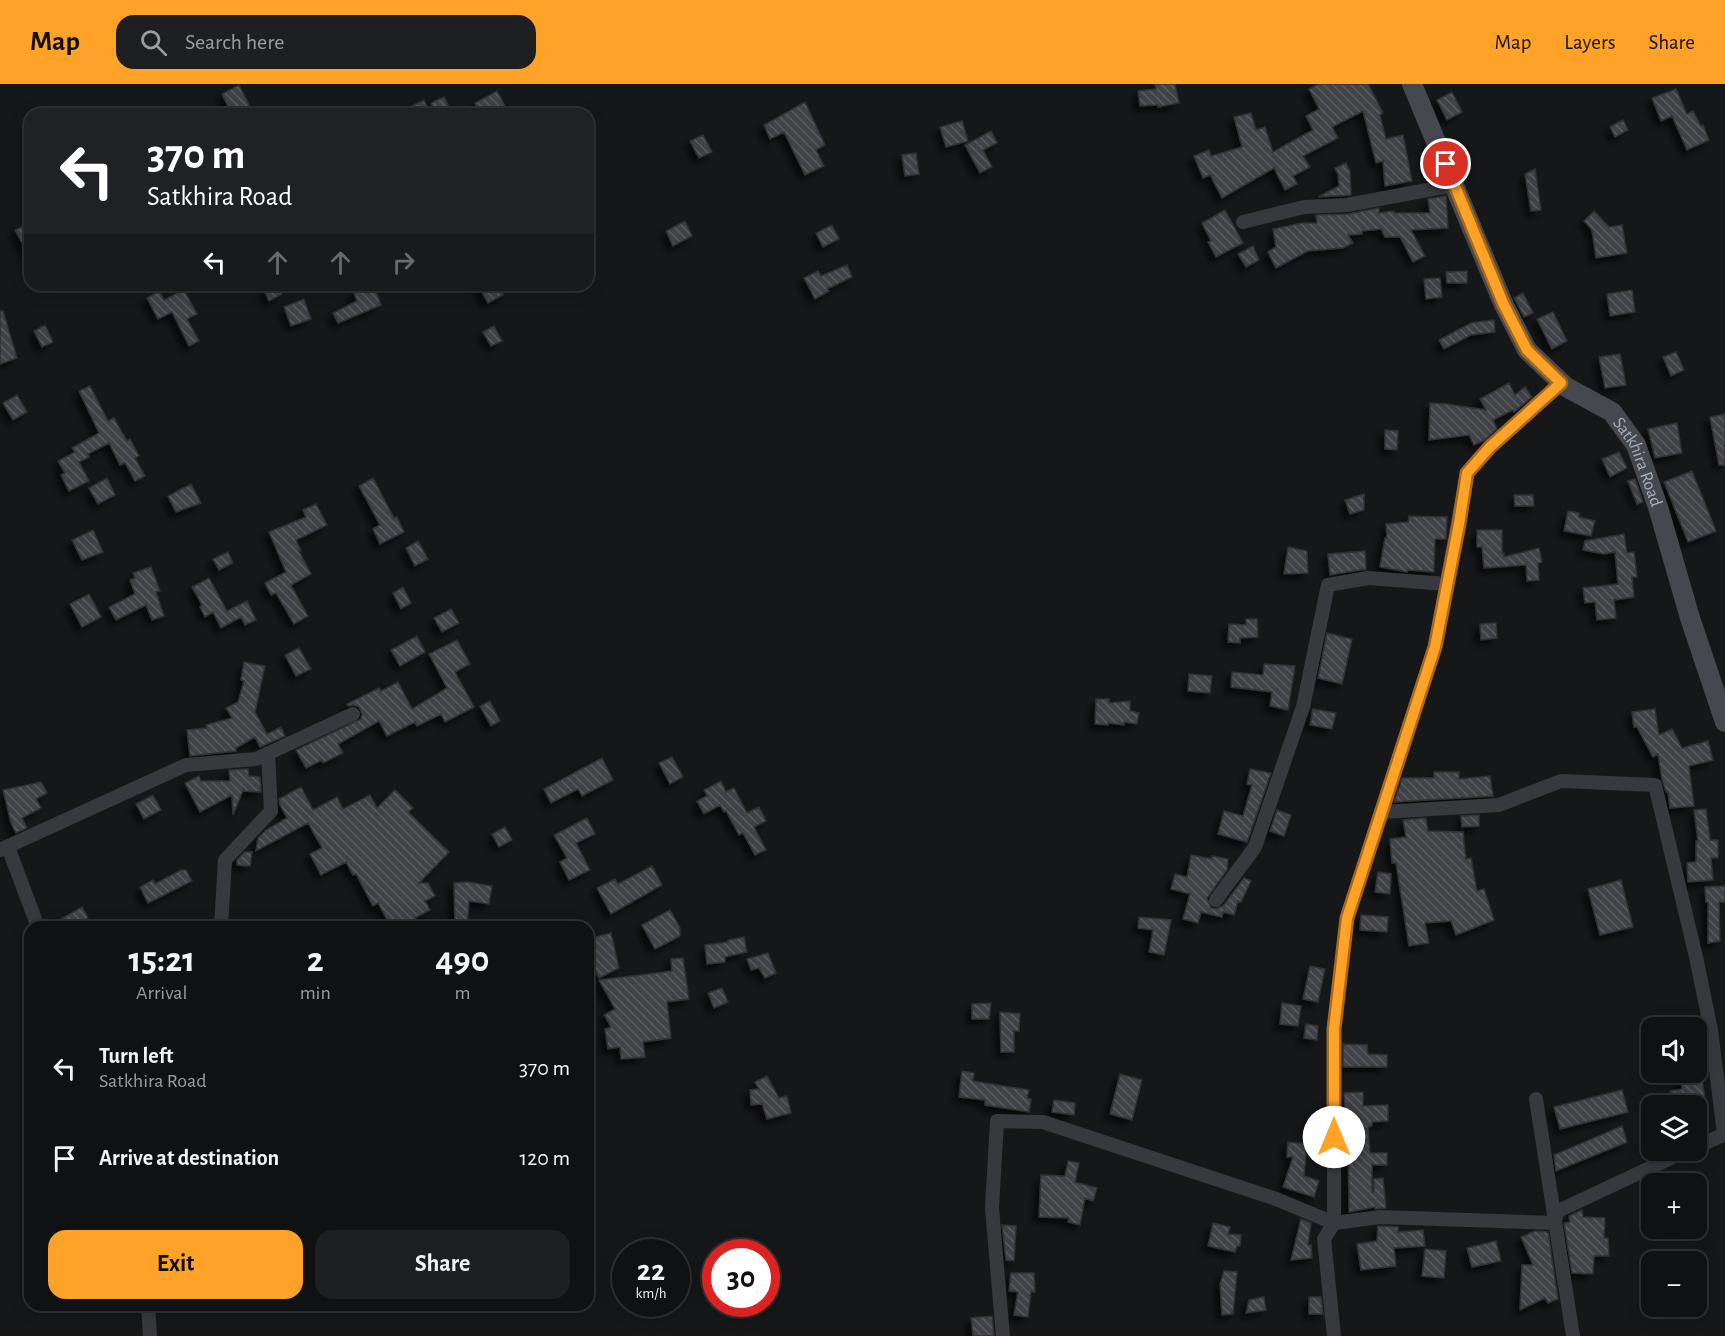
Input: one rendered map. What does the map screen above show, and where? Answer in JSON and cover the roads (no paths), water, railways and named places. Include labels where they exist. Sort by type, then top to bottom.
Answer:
[{"type":"main road","name":"Satkhira Road","points":[[1412,84],[1503,303],[1527,350],[1566,387],[1612,412],[1636,445],[1658,507],[1690,618],[1725,722]]},
{"type":"street","points":[[1243,222],[1304,207],[1347,206],[1454,184]]},
{"type":"street","points":[[1334,1336],[1324,1239],[1334,1223],[1334,1029],[1347,918],[1435,647],[1467,473],[1490,447],[1561,383]]},
{"type":"street","points":[[1216,900],[1255,847],[1303,707],[1328,585],[1368,578],[1447,584]]},
{"type":"street","points":[[35,921],[4,849],[186,765],[256,759],[353,714]]},
{"type":"street","points":[[221,921],[225,860],[271,811],[268,753]]},
{"type":"street","points":[[1382,812],[1499,805],[1561,781],[1655,785],[1711,1030],[1724,1134],[1707,1142]]},
{"type":"street","points":[[1536,1099],[1573,1336]]},
{"type":"street","points":[[1003,1336],[992,1208],[997,1121],[1043,1122],[1276,1199],[1334,1223],[1380,1217],[1554,1223]]},
{"type":"street","points":[[1554,1223],[1558,1211],[1665,1161]]},
{"type":"street","points":[[148,1311],[150,1336]]}]
